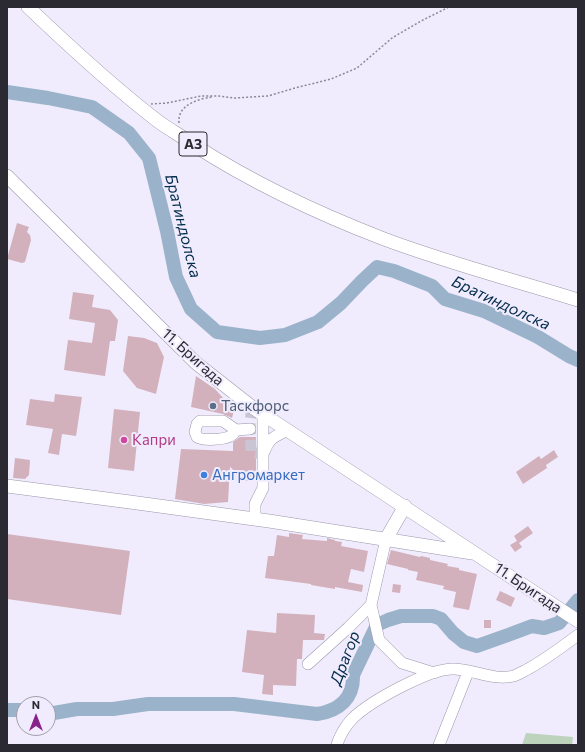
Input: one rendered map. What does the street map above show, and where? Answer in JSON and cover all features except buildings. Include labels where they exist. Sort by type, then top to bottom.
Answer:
[{"type":"main road","name":"A3","points":[[28,7],[117,88],[160,123],[216,159],[266,186],[384,239],[578,300]]},
{"type":"main road","name":"11. Бригада","points":[[7,176],[196,363],[252,407],[405,506],[578,621]]},
{"type":"main road","name":"11. Бригада","points":[[7,486],[255,519],[478,554]]},
{"type":"main road","points":[[386,539],[405,506]]},
{"type":"street","points":[[255,519],[255,504],[263,488],[263,415]]},
{"type":"street","points":[[236,430],[250,429]]},
{"type":"street","points":[[263,454],[268,442],[272,438],[288,430]]},
{"type":"street","points":[[386,539],[370,605],[379,640],[402,663],[434,672]]},
{"type":"street","points":[[308,664],[348,628],[370,605]]},
{"type":"street","points":[[337,745],[352,720],[376,701],[434,672],[454,669],[494,677],[516,675],[545,660],[578,635]]},
{"type":"street","points":[[439,745],[468,672]]},
{"type":"path","points":[[150,104],[166,103],[201,96],[235,98],[268,96],[331,79],[357,68],[392,38],[449,7]]},
{"type":"path","points":[[180,128],[179,119],[182,110],[191,103],[203,98],[219,96]]},
{"type":"green space","points":[[526,733],[573,737],[572,745],[522,745]]},
{"type":"waterway","name":"Братиндолска","points":[[7,92],[48,98],[92,107],[129,133],[149,158],[167,231],[176,277],[191,309],[217,332],[260,338],[285,335],[318,322],[341,303],[377,267],[394,271],[432,286],[445,299],[484,311],[538,337],[578,360]]},
{"type":"waterway","name":"Драгор","points":[[56,713],[77,709],[113,709],[148,704],[234,704],[317,714],[332,710],[344,702],[348,697],[353,683],[353,675],[377,625],[388,620],[401,616],[433,616],[441,619],[453,633],[464,642],[477,646],[532,626],[544,628],[559,623],[578,600]]},
{"type":"waterway","name":"Драгор","points":[[7,710],[16,710]]},
{"type":"tunnel","points":[[252,407],[250,422],[251,452],[263,454]]},
{"type":"place","name":"Таскфорс","points":[[213,406]]},
{"type":"place","name":"Капри","points":[[124,440]]},
{"type":"place","name":"Ангромаркет","points":[[204,475]]}]
